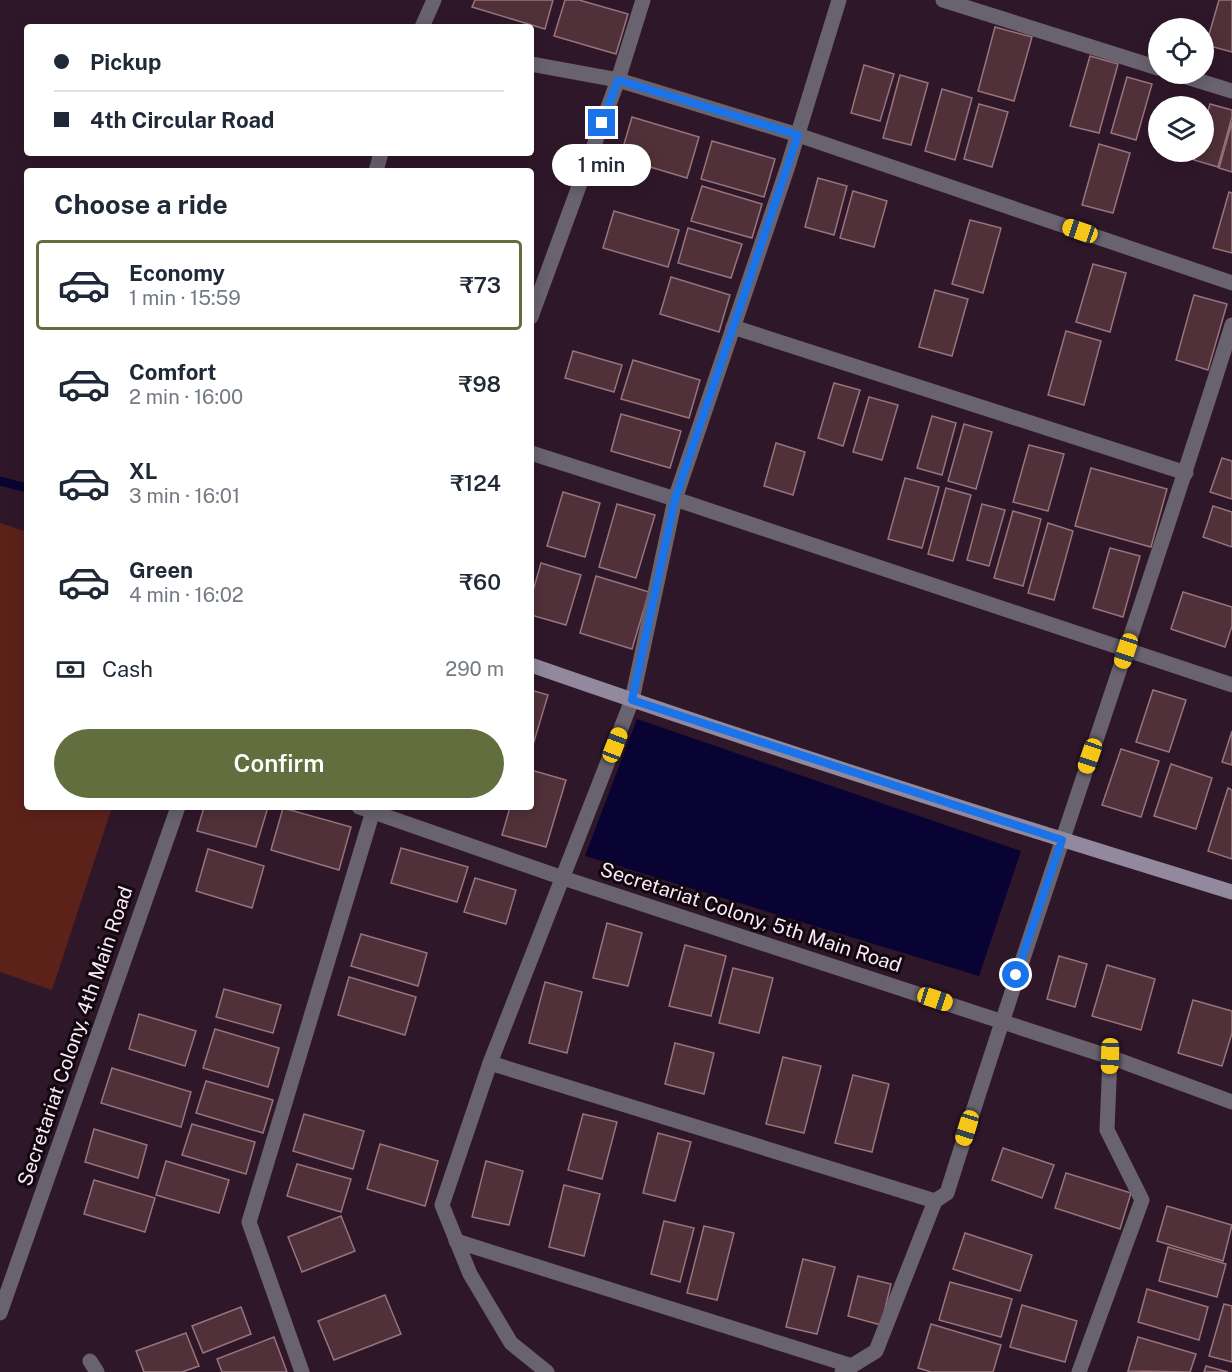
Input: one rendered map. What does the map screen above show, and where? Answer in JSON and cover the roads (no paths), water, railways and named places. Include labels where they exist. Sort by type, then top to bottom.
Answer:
[{"type":"street","points":[[423,24],[434,0]]},
{"type":"street","points":[[534,309],[618,80],[643,0]]},
{"type":"street","points":[[547,1372],[511,1343],[470,1274],[442,1205],[490,1063],[632,700],[675,499],[798,135],[839,0]]},
{"type":"street","points":[[943,0],[1148,65]]},
{"type":"street","points":[[534,65],[618,80],[798,135],[1232,283]]},
{"type":"street","points":[[1209,84],[1232,91]]},
{"type":"street","points":[[456,1241],[847,1369],[876,1351],[935,1201],[947,1193],[1001,1020],[1186,472],[1232,325]]},
{"type":"street","points":[[733,327],[1186,472]]},
{"type":"street","points":[[534,454],[1232,685]]},
{"type":"street","points":[[534,666],[1062,840],[1232,892]]},
{"type":"street","name":"Secretariat Colony, 4th Main Road","points":[[0,1313],[177,810]]},
{"type":"street","points":[[302,1372],[249,1222],[366,810]]},
{"type":"street","name":"Secretariat Colony, 5th Main Road","points":[[369,810],[563,878],[1110,1056],[1232,1102]]},
{"type":"street","points":[[1079,1372],[1142,1200],[1107,1130],[1110,1056]]},
{"type":"street","points":[[490,1063],[935,1201]]},
{"type":"waterway","points":[[0,481],[24,487]]}]
